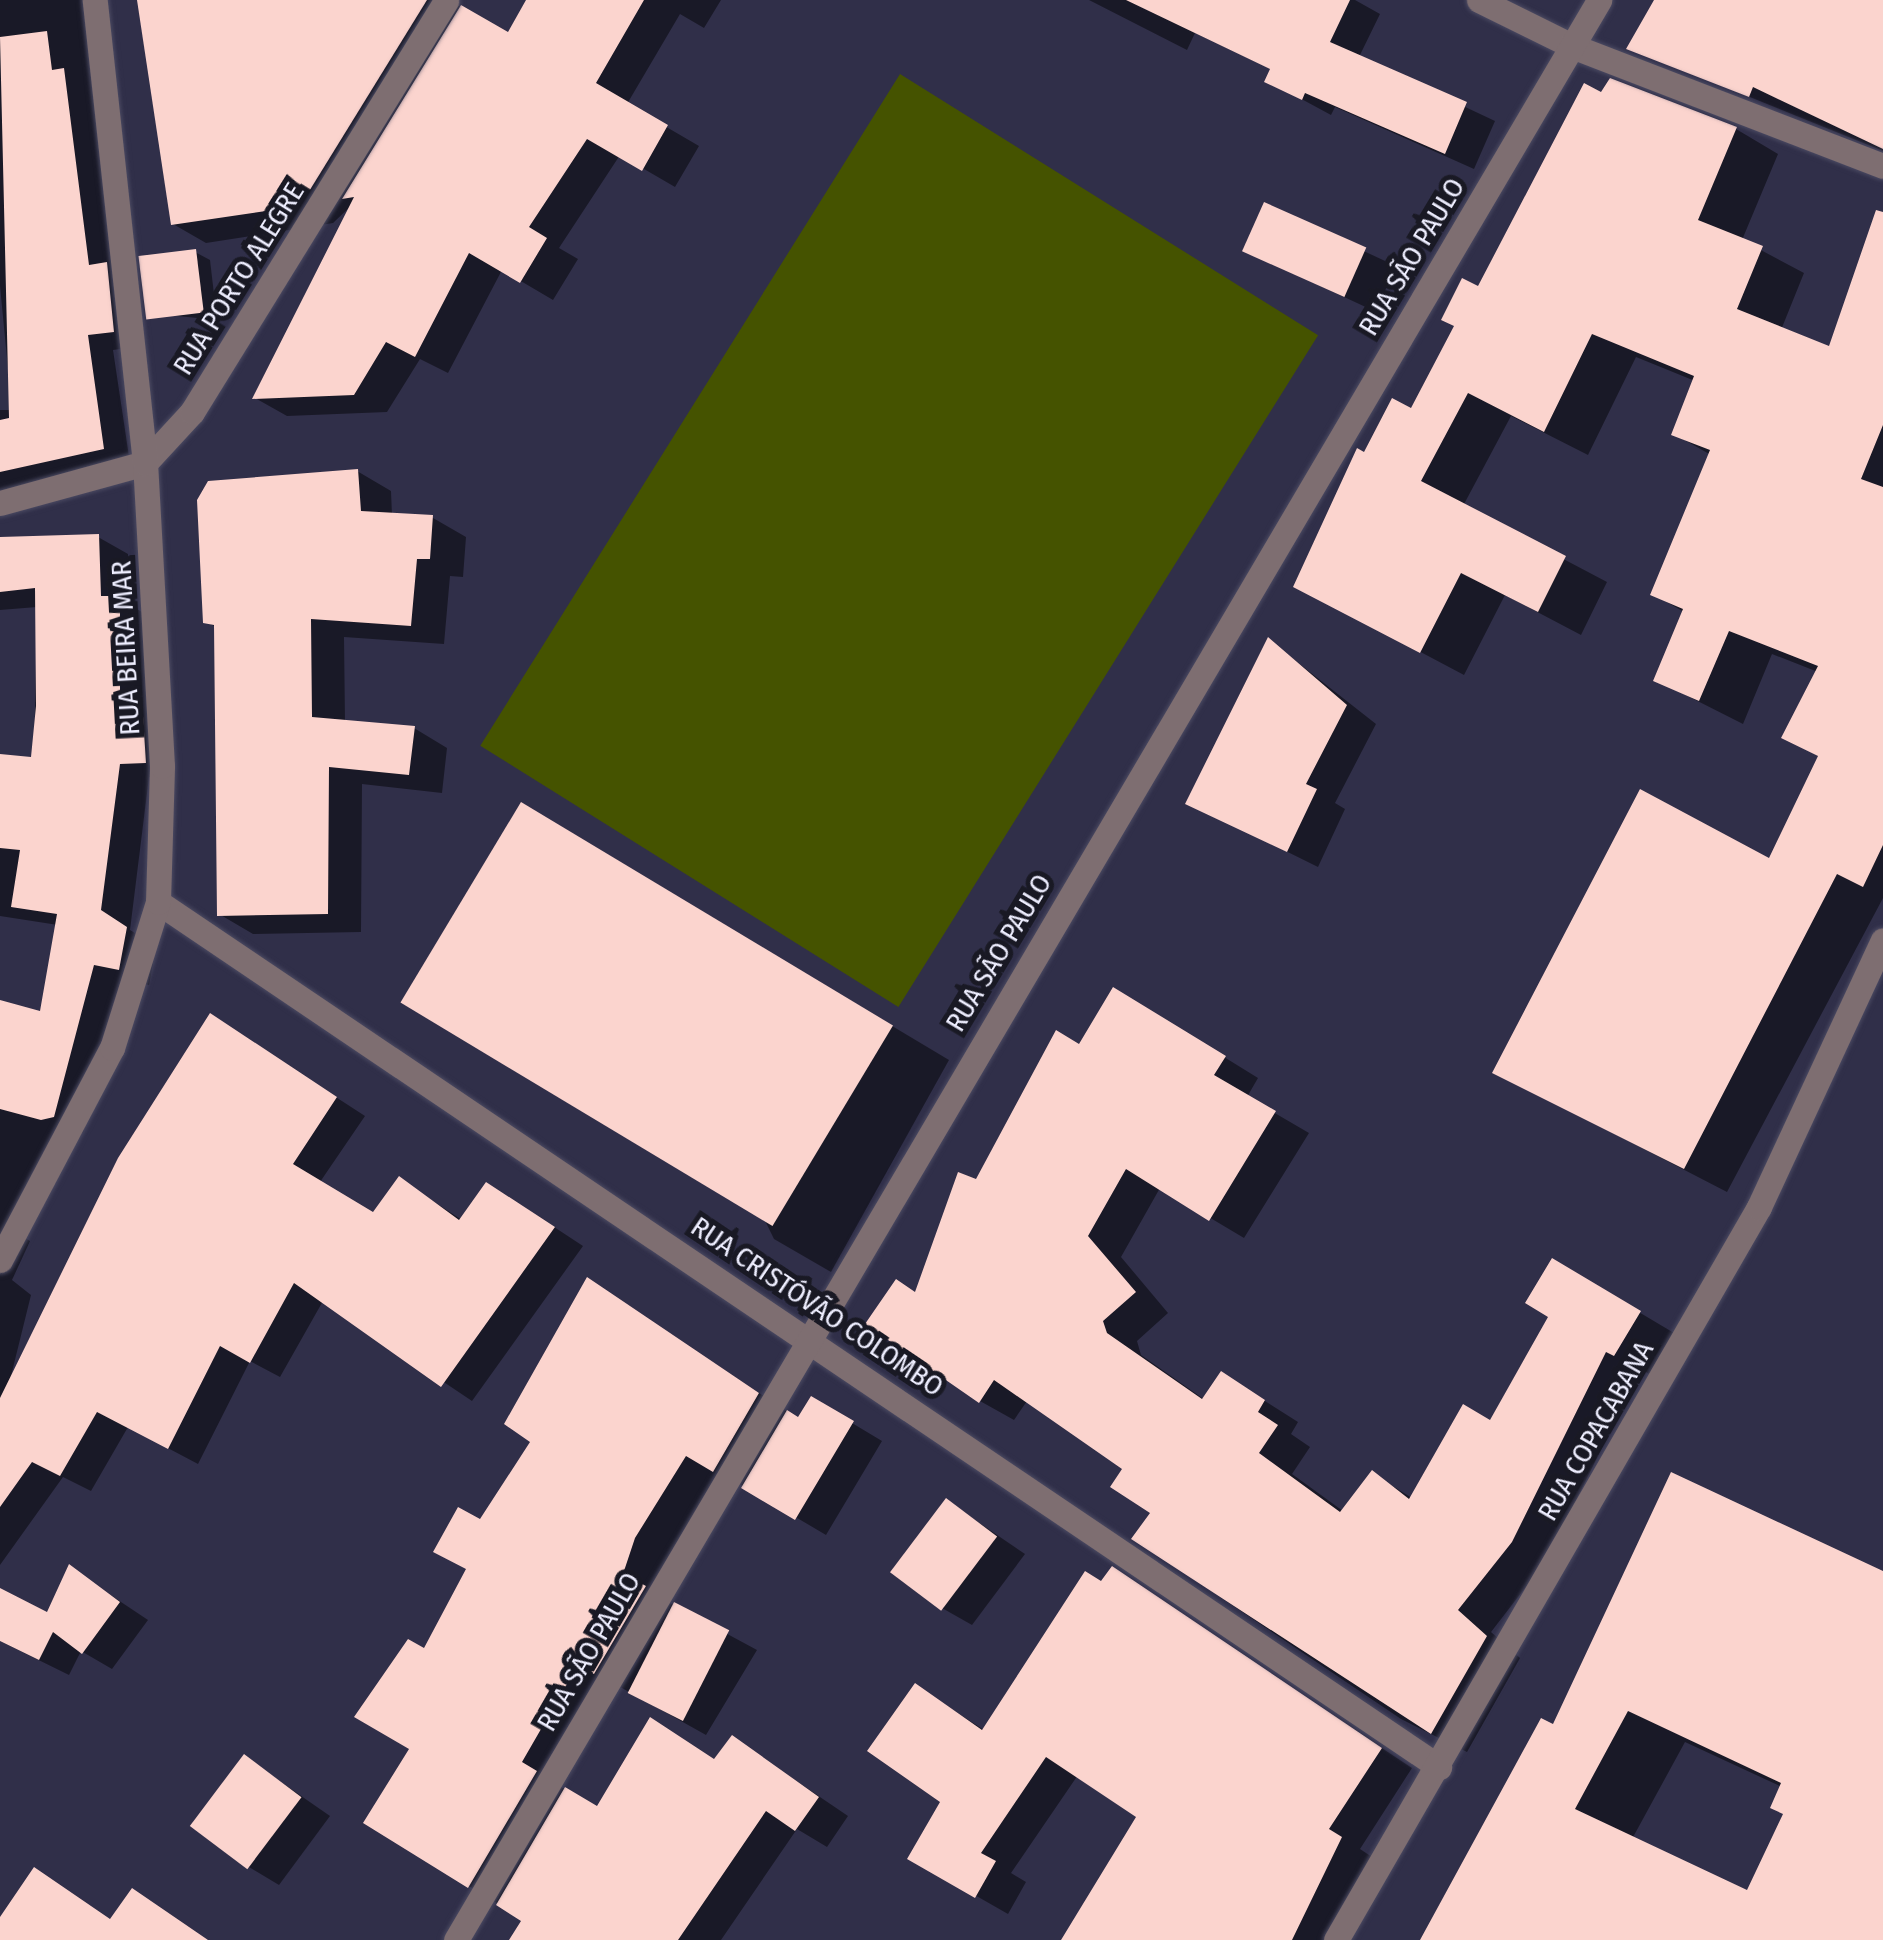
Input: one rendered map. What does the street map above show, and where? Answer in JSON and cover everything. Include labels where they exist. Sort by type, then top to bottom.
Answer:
[{"type":"street","name":"RUA BEIRA MAR","points":[[0,1260],[112,1048],[158,902],[162,766],[145,463],[95,0]]},
{"type":"street","name":"RUA PORTO ALEGRE","points":[[145,463],[192,412],[446,0]]},
{"type":"street","points":[[1480,0],[1572,46],[1883,166]]},
{"type":"street","name":"RUA SÃO PAULO","points":[[456,1940],[808,1336],[1598,0]]},
{"type":"street","points":[[5,503],[145,463]]},
{"type":"street","name":"RUA CRISTÓVÃO COLOMBO","points":[[158,902],[808,1336],[1439,1767]]},
{"type":"street","name":"RUA COPACABANA","points":[[1336,1940],[1758,1207],[1883,940]]},
{"type":"green space","points":[[900,74],[1318,335],[898,1007],[480,746]]},
{"type":"building","points":[[137,0],[427,0],[300,206],[171,225]]},
{"type":"building","points":[[526,0],[644,0],[596,83],[668,125],[642,171],[587,139],[529,227],[547,238],[520,283],[469,253],[415,357],[386,342],[354,395],[252,399],[354,197],[342,199],[461,5],[508,32]]},
{"type":"building","points":[[1126,0],[1350,0],[1330,42],[1467,102],[1445,154],[1305,93],[1302,100],[1264,82],[1270,69]]},
{"type":"building","points":[[1654,0],[1883,0],[1883,149],[1753,87],[1749,97],[1626,49]]},
{"type":"building","points":[[47,31],[52,70],[64,68],[89,265],[107,262],[114,332],[88,335],[104,449],[0,472],[0,420],[9,418],[0,37]]},
{"type":"building","points":[[1610,78],[1737,127],[1698,220],[1763,246],[1737,309],[1829,346],[1876,210],[1883,212],[1883,425],[1861,479],[1883,487],[1883,845],[1863,887],[1837,874],[1684,1169],[1492,1073],[1640,789],[1769,858],[1818,756],[1781,738],[1818,666],[1729,631],[1699,701],[1653,681],[1683,609],[1650,595],[1710,450],[1671,435],[1694,376],[1592,334],[1544,432],[1468,393],[1421,481],[1566,556],[1538,612],[1461,573],[1420,653],[1293,587],[1357,448],[1364,452],[1392,398],[1411,408],[1454,326],[1441,320],[1462,278],[1478,286],[1584,83],[1601,92]]},
{"type":"building","points":[[1264,202],[1366,248],[1344,297],[1242,251]]},
{"type":"building","points":[[196,249],[204,313],[146,320],[138,256]]},
{"type":"building","points":[[358,469],[361,511],[433,515],[430,559],[417,559],[411,626],[311,619],[312,717],[415,726],[409,775],[329,767],[328,914],[217,916],[214,625],[203,623],[197,500],[208,481]]},
{"type":"building","points":[[99,534],[101,596],[120,596],[120,716],[143,716],[146,763],[120,764],[101,910],[127,927],[119,970],[94,965],[54,1117],[41,1120],[0,1109],[0,1000],[40,1011],[57,914],[11,907],[20,850],[0,848],[0,754],[31,757],[36,706],[35,588],[0,592],[0,537]]},
{"type":"building","points":[[1268,637],[1347,705],[1306,784],[1317,789],[1287,852],[1185,804]]},
{"type":"building","points":[[521,802],[893,1026],[772,1226],[400,1003]]},
{"type":"building","points":[[1113,987],[1226,1056],[1214,1075],[1276,1111],[1209,1221],[1126,1169],[1088,1236],[1136,1292],[1103,1321],[1107,1333],[1202,1399],[1221,1371],[1265,1400],[1258,1412],[1278,1425],[1259,1453],[1340,1512],[1372,1470],[1409,1499],[1463,1404],[1490,1420],[1548,1317],[1525,1303],[1552,1258],[1641,1311],[1614,1356],[1606,1352],[1512,1542],[1458,1610],[1487,1636],[1431,1734],[1131,1539],[1150,1513],[1110,1487],[1122,1469],[994,1380],[979,1403],[865,1324],[896,1279],[915,1292],[958,1172],[976,1179],[1056,1030],[1079,1044]]},
{"type":"building","points":[[210,1013],[337,1097],[293,1164],[373,1212],[399,1176],[459,1220],[486,1182],[555,1227],[441,1387],[294,1283],[250,1363],[220,1346],[168,1449],[97,1412],[60,1476],[32,1462],[0,1507],[0,1398],[118,1158]]},
{"type":"building","points":[[587,1277],[759,1393],[713,1472],[686,1456],[635,1538],[623,1574],[646,1586],[594,1674],[578,1665],[522,1762],[537,1771],[468,1888],[363,1823],[409,1749],[354,1717],[408,1639],[424,1648],[466,1569],[433,1552],[458,1507],[480,1519],[530,1442],[504,1424]]},
{"type":"building","points":[[811,1396],[854,1421],[795,1520],[741,1488],[787,1410],[798,1417]]},
{"type":"building","points":[[1671,1472],[1883,1571],[1883,1940],[1420,1940],[1541,1718],[1553,1724]],"holes":[[[1628,1711],[1781,1783],[1770,1808],[1783,1814],[1747,1890],[1575,1809]]]},
{"type":"building","points":[[946,1498],[997,1537],[941,1611],[890,1572]]},
{"type":"building","points":[[69,1564],[120,1602],[82,1654],[53,1632],[39,1660],[0,1641],[0,1588],[47,1612]]},
{"type":"building","points":[[1112,1566],[1382,1748],[1329,1829],[1342,1837],[1292,1940],[1061,1940],[1136,1817],[1046,1757],[981,1853],[996,1861],[975,1898],[907,1859],[940,1802],[867,1751],[915,1683],[982,1730],[1085,1571],[1101,1581]]},
{"type":"building","points":[[674,1602],[729,1630],[683,1721],[628,1693]]},
{"type":"building","points":[[650,1717],[714,1759],[732,1735],[819,1797],[795,1831],[766,1811],[678,1940],[509,1940],[521,1921],[496,1905],[565,1787],[597,1806]]},
{"type":"building","points":[[244,1754],[302,1797],[247,1869],[190,1826]]},
{"type":"building","points":[[34,1867],[110,1919],[132,1888],[208,1940],[0,1940],[0,1917]]}]
